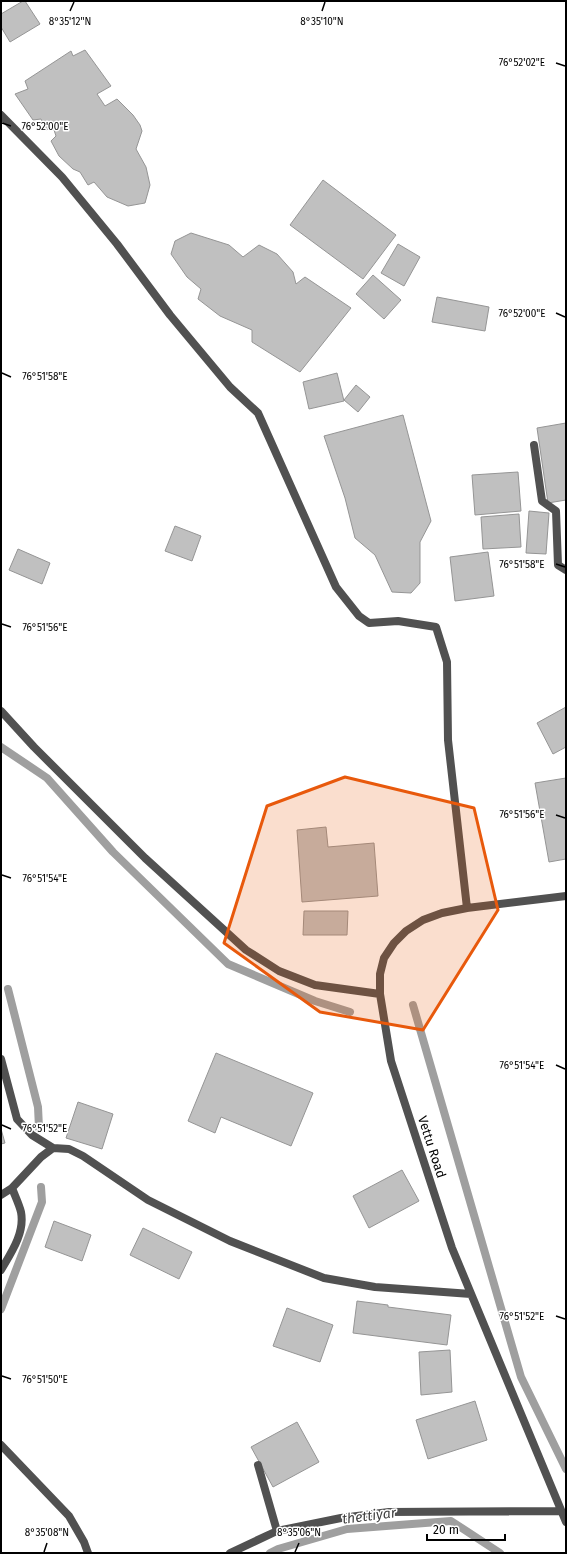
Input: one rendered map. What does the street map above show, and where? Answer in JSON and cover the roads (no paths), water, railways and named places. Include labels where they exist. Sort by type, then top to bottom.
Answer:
[{"type":"street","points":[[1,115],[62,177],[117,244],[170,315],[225,381],[258,413],[336,587],[359,616],[369,623],[398,621],[436,627],[447,662],[448,740],[467,908]]},
{"type":"street","points":[[534,445],[542,501],[556,510],[558,564],[566,570]]},
{"type":"street","points":[[1,711],[34,747],[145,858],[246,950],[279,971],[315,985],[380,994]]},
{"type":"street","name":"Vettu Road","points":[[566,896],[467,908],[442,913],[423,920],[402,935],[394,943],[384,958],[380,974],[380,994],[391,1061],[452,1248],[560,1512],[566,1522]]},
{"type":"street","points":[[1,1059],[16,1119],[32,1135],[53,1148],[69,1150],[83,1156],[148,1200],[230,1241],[324,1278],[376,1287],[471,1294]]},
{"type":"street","points":[[1,1194],[12,1188],[41,1157],[53,1148]]},
{"type":"street","points":[[1,1270],[15,1246],[21,1228],[21,1212],[12,1188]]},
{"type":"street","points":[[1,1445],[69,1516],[84,1542],[88,1553]]},
{"type":"street","points":[[258,1465],[277,1531]]},
{"type":"street","points":[[230,1553],[277,1531],[341,1518],[389,1512],[560,1512]]},
{"type":"waterway","points":[[1,747],[47,778],[113,852],[228,964],[315,1001],[350,1012]]},
{"type":"waterway","points":[[8,989],[38,1107],[39,1128]]},
{"type":"waterway","points":[[413,1005],[521,1377],[566,1469]]},
{"type":"waterway","points":[[1,1309],[42,1202],[41,1187]]},
{"type":"waterway","name":"thettiyar","points":[[270,1553],[278,1549],[347,1529],[451,1521],[500,1553]]}]
